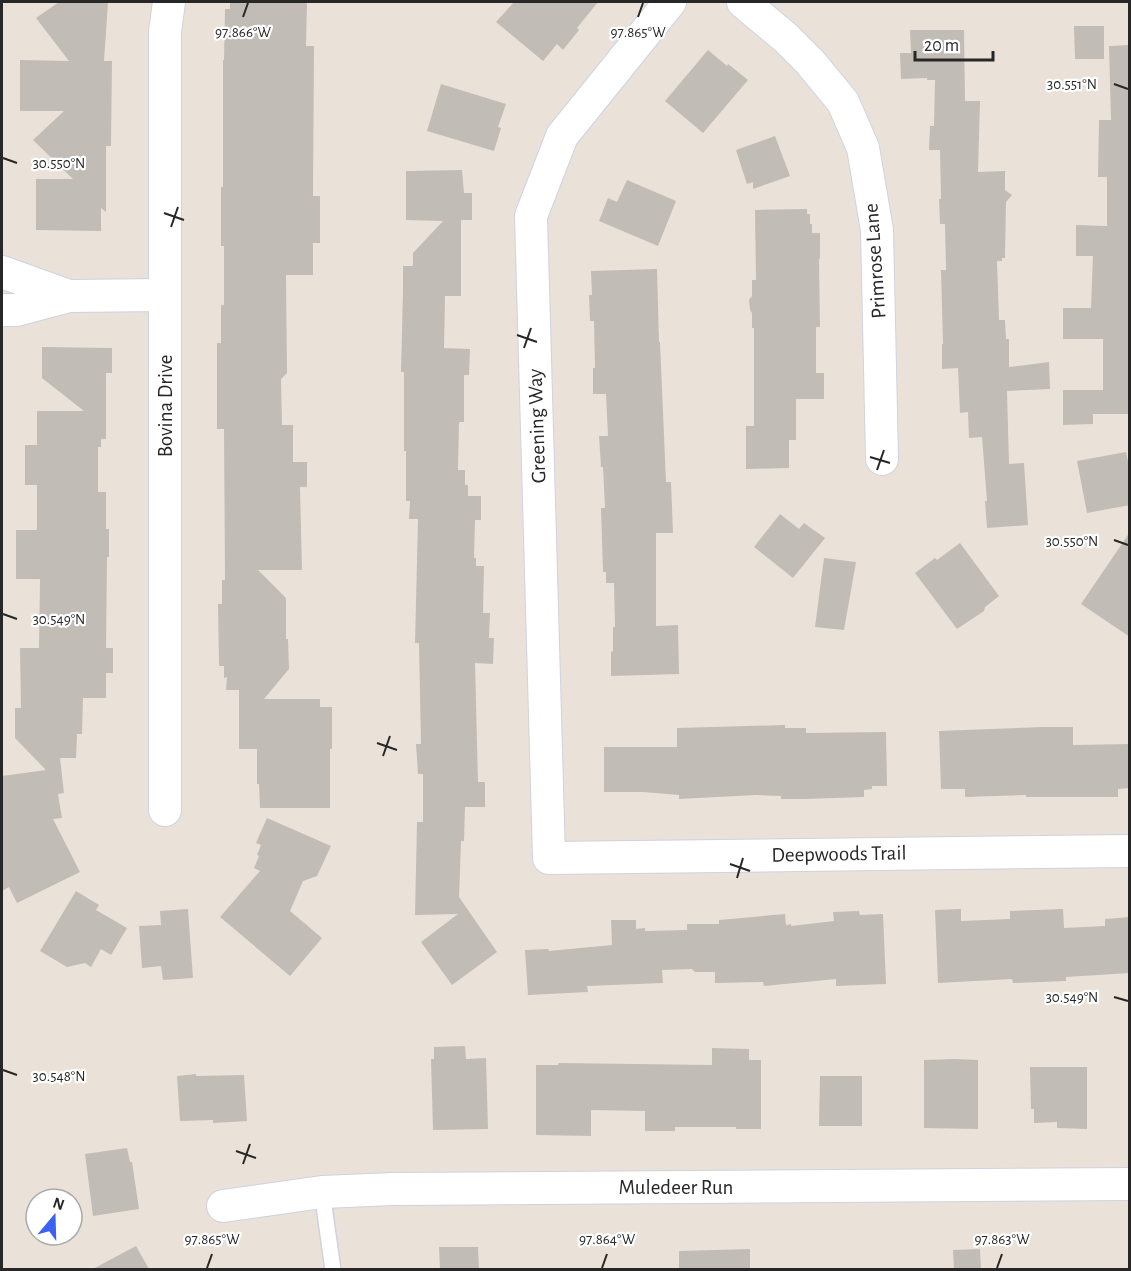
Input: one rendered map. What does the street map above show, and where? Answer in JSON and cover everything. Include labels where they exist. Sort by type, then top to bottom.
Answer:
[{"type":"street","name":"Bovina Drive","points":[[165,810],[165,32],[169,2]]},
{"type":"street","name":"Greening Way","points":[[549,858],[531,216],[562,136],[670,2]]},
{"type":"street","name":"Primrose Lane","points":[[743,2],[786,38],[810,62],[843,102],[863,148],[877,230],[882,459]]},
{"type":"street","points":[[2,272],[69,296]]},
{"type":"street","points":[[2,310],[16,310],[69,296],[165,295]]},
{"type":"street","name":"Deepwoods Trail","points":[[549,858],[1130,851]]},
{"type":"street","name":"Muledeer Run","points":[[223,1206],[322,1192],[393,1189],[1130,1184]]},
{"type":"lane","points":[[322,1192],[333,1269]]},
{"type":"building","points":[[59,2],[108,2],[104,61],[112,61],[111,146],[106,146],[106,212],[101,208],[101,231],[36,230],[36,179],[73,179],[33,140],[64,111],[20,111],[20,60],[69,61],[36,18]]},
{"type":"building","points":[[230,2],[307,2],[306,46],[314,46],[313,196],[320,196],[320,243],[313,243],[313,275],[286,275],[287,373],[281,379],[282,425],[293,425],[293,462],[307,462],[307,487],[300,487],[302,570],[258,570],[286,598],[286,639],[288,639],[289,669],[264,699],[320,699],[320,707],[332,707],[330,808],[260,808],[257,749],[239,749],[239,690],[226,690],[227,677],[224,678],[224,666],[219,666],[218,604],[222,604],[222,580],[225,580],[224,429],[217,429],[217,343],[221,343],[221,305],[224,305],[224,246],[221,246],[223,60],[225,9],[230,9]]},
{"type":"building","points":[[514,2],[598,2],[563,50],[557,44],[543,61],[496,22]]},
{"type":"building","points":[[1074,26],[1104,26],[1104,59],[1075,59]]},
{"type":"building","points":[[910,30],[964,30],[965,101],[980,101],[978,172],[1005,171],[1005,190],[1012,195],[1006,202],[1005,258],[997,261],[999,320],[1005,320],[1006,339],[1009,339],[1009,367],[1049,362],[1050,389],[1007,391],[1009,464],[1024,463],[1028,525],[987,528],[982,437],[969,438],[968,412],[960,413],[958,368],[942,369],[941,270],[946,270],[945,224],[940,224],[940,150],[929,150],[930,126],[934,126],[935,80],[901,79],[900,53],[911,53]]},
{"type":"building","points":[[1130,45],[1130,414],[1093,414],[1093,424],[1063,425],[1063,390],[1103,390],[1103,339],[1063,339],[1063,308],[1091,308],[1093,256],[1076,256],[1076,225],[1107,226],[1107,177],[1098,177],[1099,120],[1111,120],[1109,46]]},
{"type":"building","points":[[708,50],[748,80],[703,133],[665,101]]},
{"type":"building","points":[[441,84],[506,104],[498,127],[501,128],[494,151],[427,131]]},
{"type":"building","points":[[775,136],[790,176],[753,189],[753,182],[747,184],[736,150]]},
{"type":"building","points":[[462,170],[464,193],[472,193],[472,220],[461,220],[461,296],[445,296],[444,348],[470,349],[469,375],[464,375],[464,422],[459,422],[458,470],[465,470],[468,496],[481,496],[481,520],[475,520],[474,558],[476,558],[476,566],[484,566],[483,613],[490,613],[489,638],[494,638],[493,664],[475,663],[478,782],[485,782],[485,807],[465,807],[459,897],[497,952],[452,985],[421,942],[458,914],[415,915],[417,822],[423,822],[423,774],[418,774],[416,744],[421,744],[419,643],[415,643],[418,519],[409,519],[410,501],[406,501],[404,372],[401,372],[403,266],[413,266],[413,253],[443,221],[406,220],[406,171]]},
{"type":"building","points":[[627,180],[676,201],[658,246],[599,221],[608,198],[617,202]]},
{"type":"building","points":[[807,209],[807,214],[810,214],[812,233],[820,233],[820,327],[816,327],[816,373],[824,373],[824,399],[796,399],[796,440],[789,440],[789,468],[746,469],[746,426],[754,426],[754,328],[752,328],[749,300],[752,296],[752,280],[756,280],[755,210]]},
{"type":"building","points":[[657,269],[666,482],[671,482],[673,533],[656,533],[656,626],[678,625],[679,674],[611,676],[613,627],[615,627],[614,583],[606,583],[606,572],[603,572],[601,508],[605,508],[599,436],[608,436],[606,394],[593,394],[593,368],[595,368],[594,321],[590,321],[591,271]]},
{"type":"building","points":[[42,347],[112,348],[112,373],[106,373],[106,439],[101,439],[101,447],[98,447],[98,492],[106,492],[109,557],[107,557],[106,648],[113,648],[113,673],[106,673],[106,698],[83,698],[82,734],[77,734],[76,758],[60,758],[64,793],[58,794],[62,818],[53,819],[80,872],[17,903],[9,887],[2,891],[2,776],[46,770],[15,738],[15,708],[21,708],[20,648],[39,648],[40,579],[16,579],[16,530],[37,530],[37,485],[25,485],[25,445],[37,445],[37,411],[84,411],[42,378]]},
{"type":"building","points":[[1126,452],[1130,472],[1130,505],[1087,513],[1077,461]]},
{"type":"building","points":[[780,514],[799,529],[804,523],[825,538],[793,578],[754,547]]},
{"type":"building","points":[[1130,532],[1130,637],[1081,604]]},
{"type":"building","points":[[960,543],[999,596],[985,607],[984,611],[957,629],[915,573]]},
{"type":"building","points":[[824,558],[856,562],[844,630],[815,627]]},
{"type":"building","points":[[785,725],[785,728],[806,728],[806,733],[886,732],[887,786],[872,786],[872,789],[864,790],[864,797],[806,799],[781,799],[781,796],[756,795],[679,799],[679,795],[604,792],[604,747],[677,747],[677,728]]},
{"type":"building","points":[[1073,727],[1073,745],[1130,744],[1130,788],[1118,789],[1118,797],[1026,797],[1026,795],[965,797],[965,789],[941,789],[939,731]]},
{"type":"building","points":[[267,818],[331,846],[317,876],[303,881],[290,911],[322,938],[290,976],[220,917],[260,871],[254,868],[261,845],[256,843]]},
{"type":"building","points":[[76,891],[99,905],[96,910],[127,928],[111,955],[101,949],[91,967],[85,963],[67,967],[40,951]]},
{"type":"building","points":[[188,909],[193,978],[163,980],[161,966],[142,968],[139,926],[161,925],[160,911]]},
{"type":"building","points":[[961,909],[961,921],[1010,919],[1010,911],[1063,909],[1064,928],[1105,926],[1105,919],[1130,917],[1130,973],[1066,977],[1066,981],[1013,983],[1012,979],[938,983],[935,910]]},
{"type":"building","points":[[859,911],[860,915],[883,914],[886,984],[836,986],[836,979],[764,986],[763,982],[715,983],[715,972],[695,972],[692,969],[662,970],[663,983],[587,986],[588,992],[528,995],[525,950],[548,949],[549,951],[612,945],[611,920],[636,920],[636,929],[645,928],[645,931],[687,930],[687,924],[719,924],[719,920],[785,914],[786,925],[791,924],[791,926],[834,921],[833,912]]},
{"type":"building","points":[[465,1046],[466,1059],[486,1058],[488,1129],[433,1130],[431,1059],[434,1059],[434,1047]]},
{"type":"building","points":[[712,1048],[749,1049],[749,1060],[761,1060],[761,1129],[675,1127],[675,1131],[645,1131],[645,1111],[591,1110],[591,1136],[536,1135],[536,1065],[558,1065],[559,1063],[712,1065]]},
{"type":"building","points":[[924,1060],[978,1060],[978,1129],[924,1128]]},
{"type":"building","points":[[1030,1067],[1087,1067],[1087,1129],[1057,1128],[1057,1122],[1034,1123],[1034,1109],[1031,1109]]},
{"type":"building","points":[[196,1074],[196,1076],[244,1075],[247,1121],[213,1123],[213,1120],[180,1121],[177,1076]]},
{"type":"building","points":[[820,1076],[862,1076],[862,1126],[819,1126]]},
{"type":"building","points":[[127,1148],[130,1162],[132,1162],[139,1209],[93,1216],[85,1154]]},
{"type":"building","points":[[136,1246],[149,1269],[93,1269]]},
{"type":"building","points":[[439,1247],[478,1247],[479,1269],[440,1269]]},
{"type":"building","points":[[750,1249],[750,1269],[679,1269],[679,1251]]},
{"type":"building","points":[[980,1249],[981,1269],[954,1269],[953,1250]]}]
